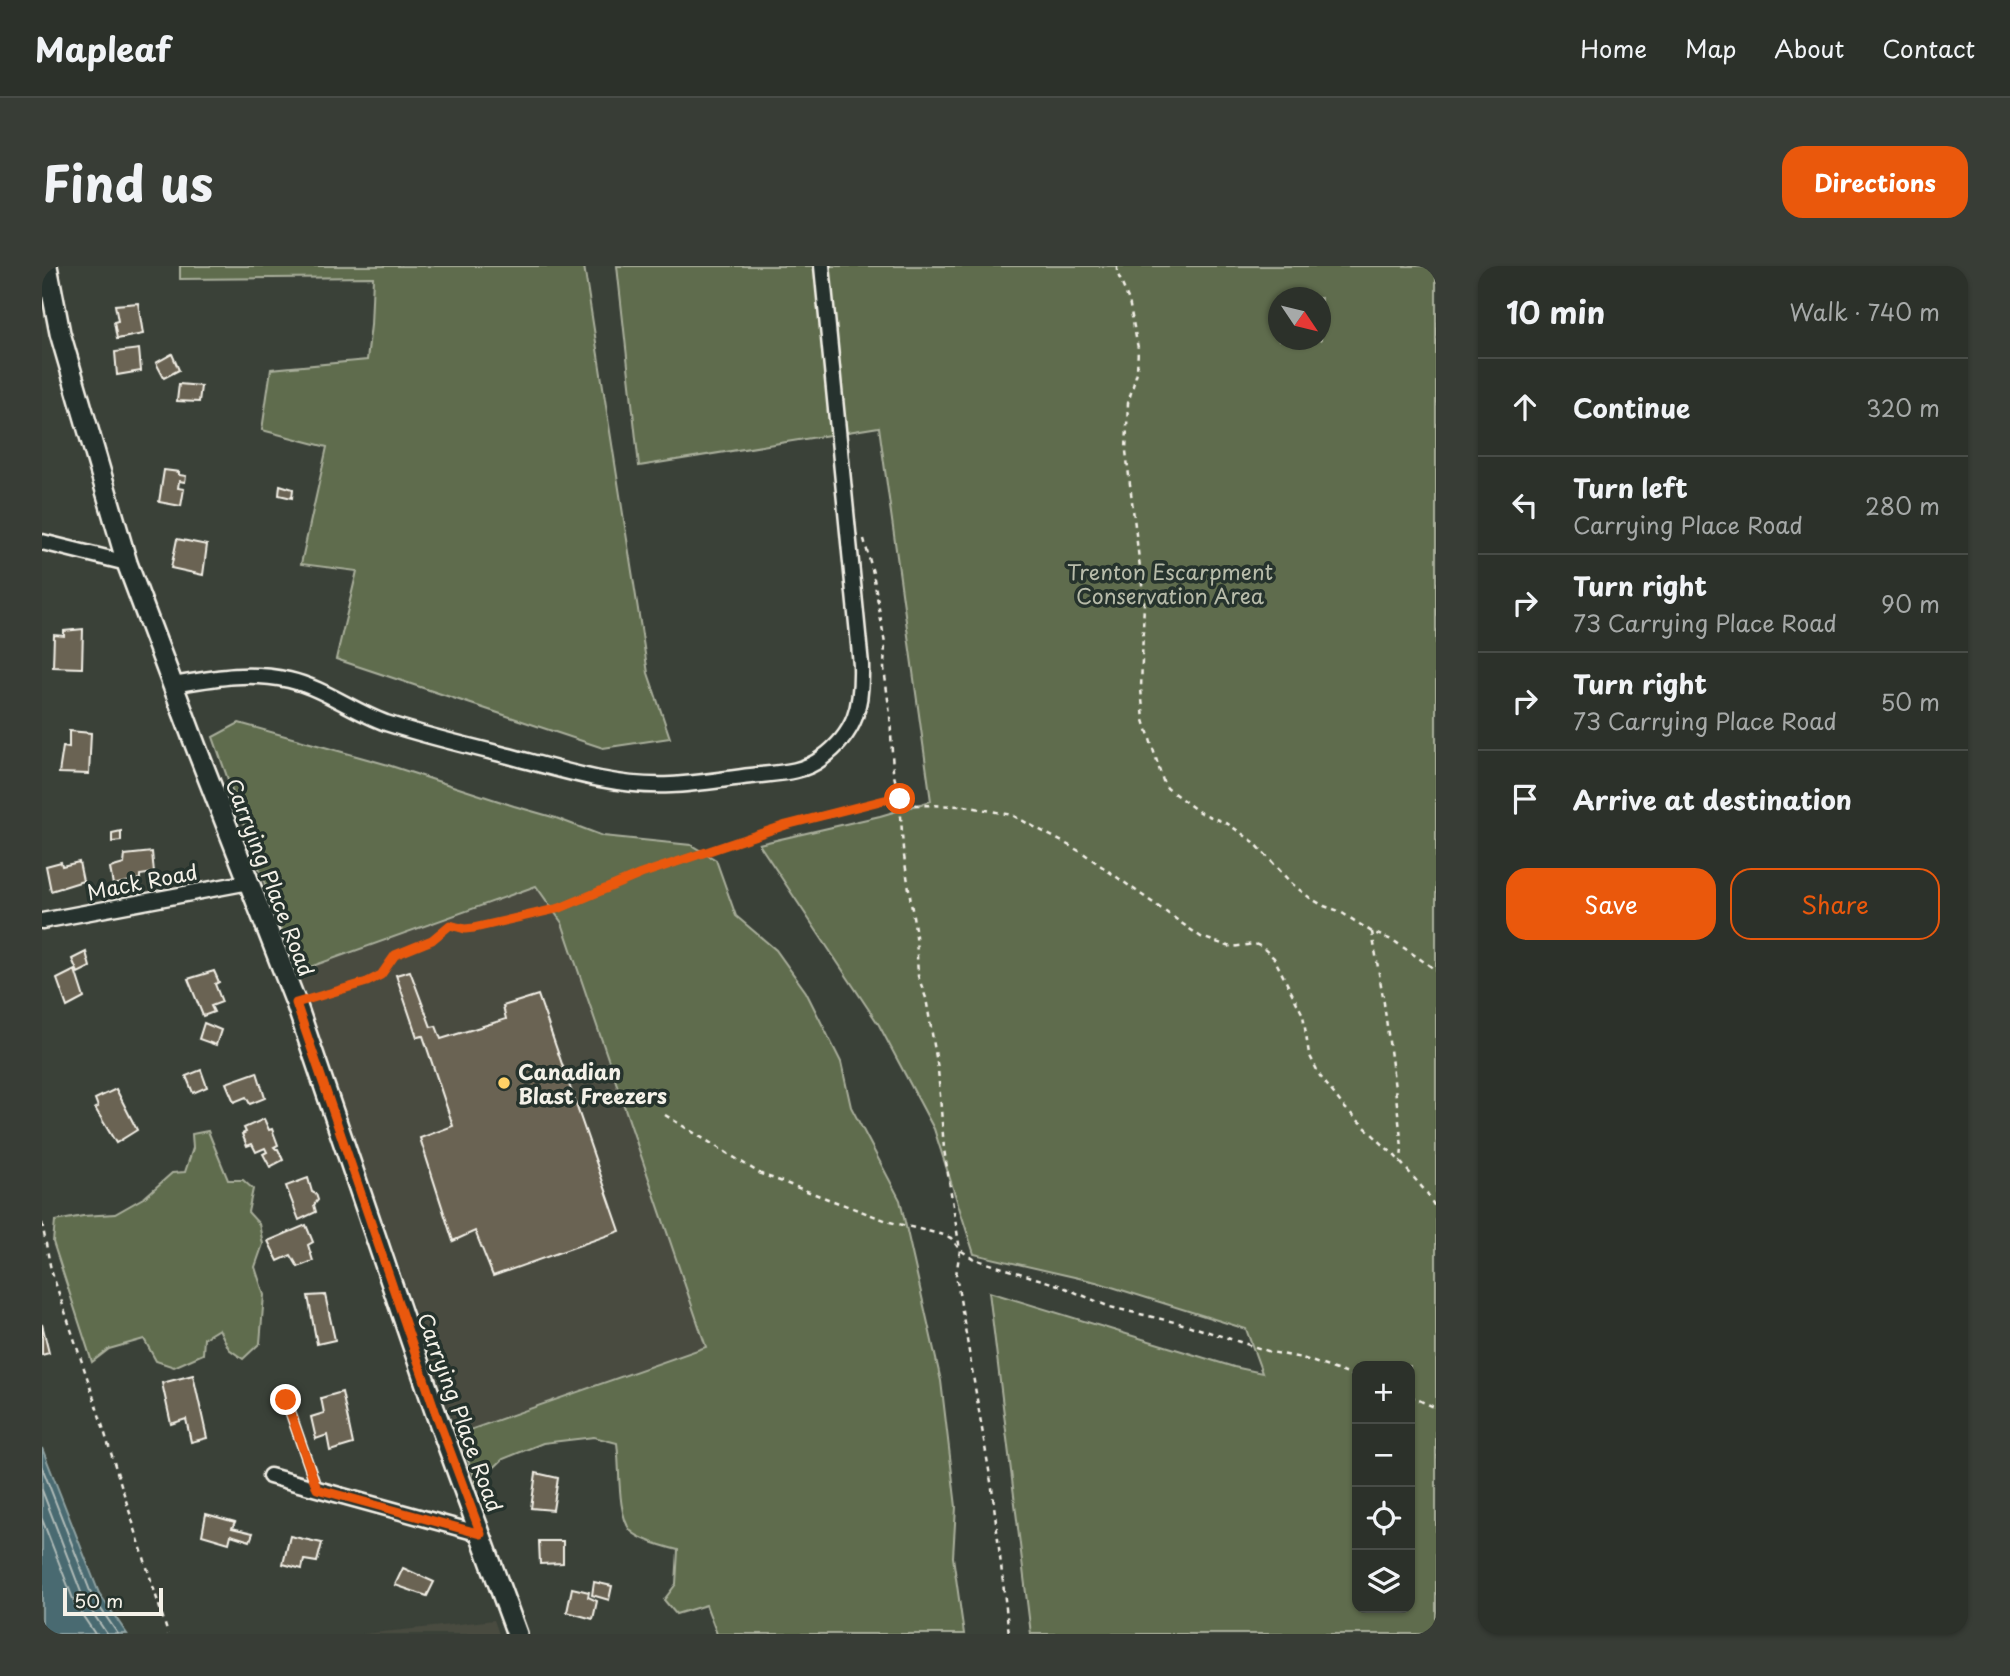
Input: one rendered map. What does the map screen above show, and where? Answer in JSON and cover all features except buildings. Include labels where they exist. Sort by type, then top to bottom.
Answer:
[{"type":"main road","name":"Carrying Place Road","points":[[47,266],[60,333],[127,564],[296,1003],[435,1411],[517,1634]]},
{"type":"street","points":[[173,685],[229,675],[251,675],[290,681],[310,686],[364,714],[410,730],[587,776],[638,783],[670,785],[795,771],[820,760],[840,743],[854,721],[861,693],[861,665],[822,266]]},
{"type":"street","points":[[42,542],[127,564]]},
{"type":"street","name":"Mack Road","points":[[42,921],[249,882]]},
{"type":"street","points":[[270,1476],[481,1534]]},
{"type":"lane","points":[[286,1400],[317,1489]]},
{"type":"path","points":[[1116,266],[1129,301],[1138,348],[1137,372],[1128,403],[1126,451],[1144,601],[1141,689],[1144,720],[1163,781],[1167,788],[1199,812],[1228,824],[1254,842],[1291,883],[1310,898],[1394,941],[1436,970]]},
{"type":"path","points":[[863,536],[873,573],[885,644],[884,668],[893,771],[900,799],[918,976],[926,998],[936,1057],[944,1149],[960,1250],[956,1275],[992,1488],[1009,1634]]},
{"type":"path","points":[[296,1003],[367,982],[381,975],[395,955],[432,940],[450,925],[465,929],[474,928],[560,908],[641,874],[786,825],[896,797],[916,805],[965,806],[1012,815],[1083,853],[1201,936],[1231,947],[1255,944],[1262,947],[1273,958],[1303,1015],[1309,1054],[1320,1076],[1344,1107],[1401,1163],[1436,1209]]},
{"type":"path","points":[[1372,932],[1397,1104],[1401,1163]]},
{"type":"path","points":[[665,1115],[761,1174],[890,1222],[944,1235],[974,1259],[1058,1285],[1110,1307],[1187,1325],[1352,1375]]},
{"type":"path","points":[[42,1223],[51,1269],[168,1634]]},
{"type":"path","points":[[1415,1398],[1436,1408]]},
{"type":"shaded area","points":[[536,886],[562,923],[706,1347],[458,1434],[296,972]]},
{"type":"shaded area","points":[[494,1620],[499,1634],[363,1634],[432,1627]]},
{"type":"green space","points":[[180,266],[584,266],[648,673],[670,738],[603,748],[336,659],[357,571],[301,564],[327,447],[262,430],[271,369],[367,360],[373,277],[180,279]]},
{"type":"green space","name":"Trenton Escarpment Conservation Area","points":[[617,266],[1436,266],[1436,1634],[1031,1634],[989,1292],[1234,1367],[1262,1373],[1246,1329],[1096,1282],[974,1254],[934,1129],[879,1025],[759,844],[880,816],[931,801],[879,427],[639,466]]},
{"type":"green space","points":[[239,723],[385,764],[556,818],[603,836],[691,845],[716,860],[736,916],[776,950],[806,992],[841,1062],[851,1107],[900,1200],[941,1381],[956,1507],[953,1557],[964,1634],[717,1634],[706,1605],[676,1614],[664,1600],[676,1584],[678,1550],[640,1537],[631,1531],[627,1524],[621,1502],[617,1443],[594,1437],[543,1443],[503,1459],[477,1484],[458,1434],[706,1347],[562,923],[536,886],[296,972],[213,737]]},
{"type":"green space","points":[[208,1131],[228,1180],[243,1180],[253,1189],[248,1212],[259,1224],[263,1244],[255,1267],[264,1295],[260,1343],[243,1359],[229,1349],[219,1329],[204,1338],[203,1354],[174,1367],[156,1361],[144,1339],[109,1349],[92,1362],[53,1242],[55,1221],[115,1214],[145,1197],[172,1173],[185,1172],[193,1148],[192,1134]]},
{"type":"water","points":[[42,1448],[99,1593],[127,1634],[42,1634]]},
{"type":"place","name":"Canadian Blast Freezers","points":[[504,1083]]},
{"type":"route","points":[[286,1400],[317,1489],[481,1534],[435,1411],[296,1003],[367,982],[381,975],[395,955],[432,940],[450,925],[465,929],[474,928],[560,908],[641,874],[786,825],[896,797],[900,799]]}]
